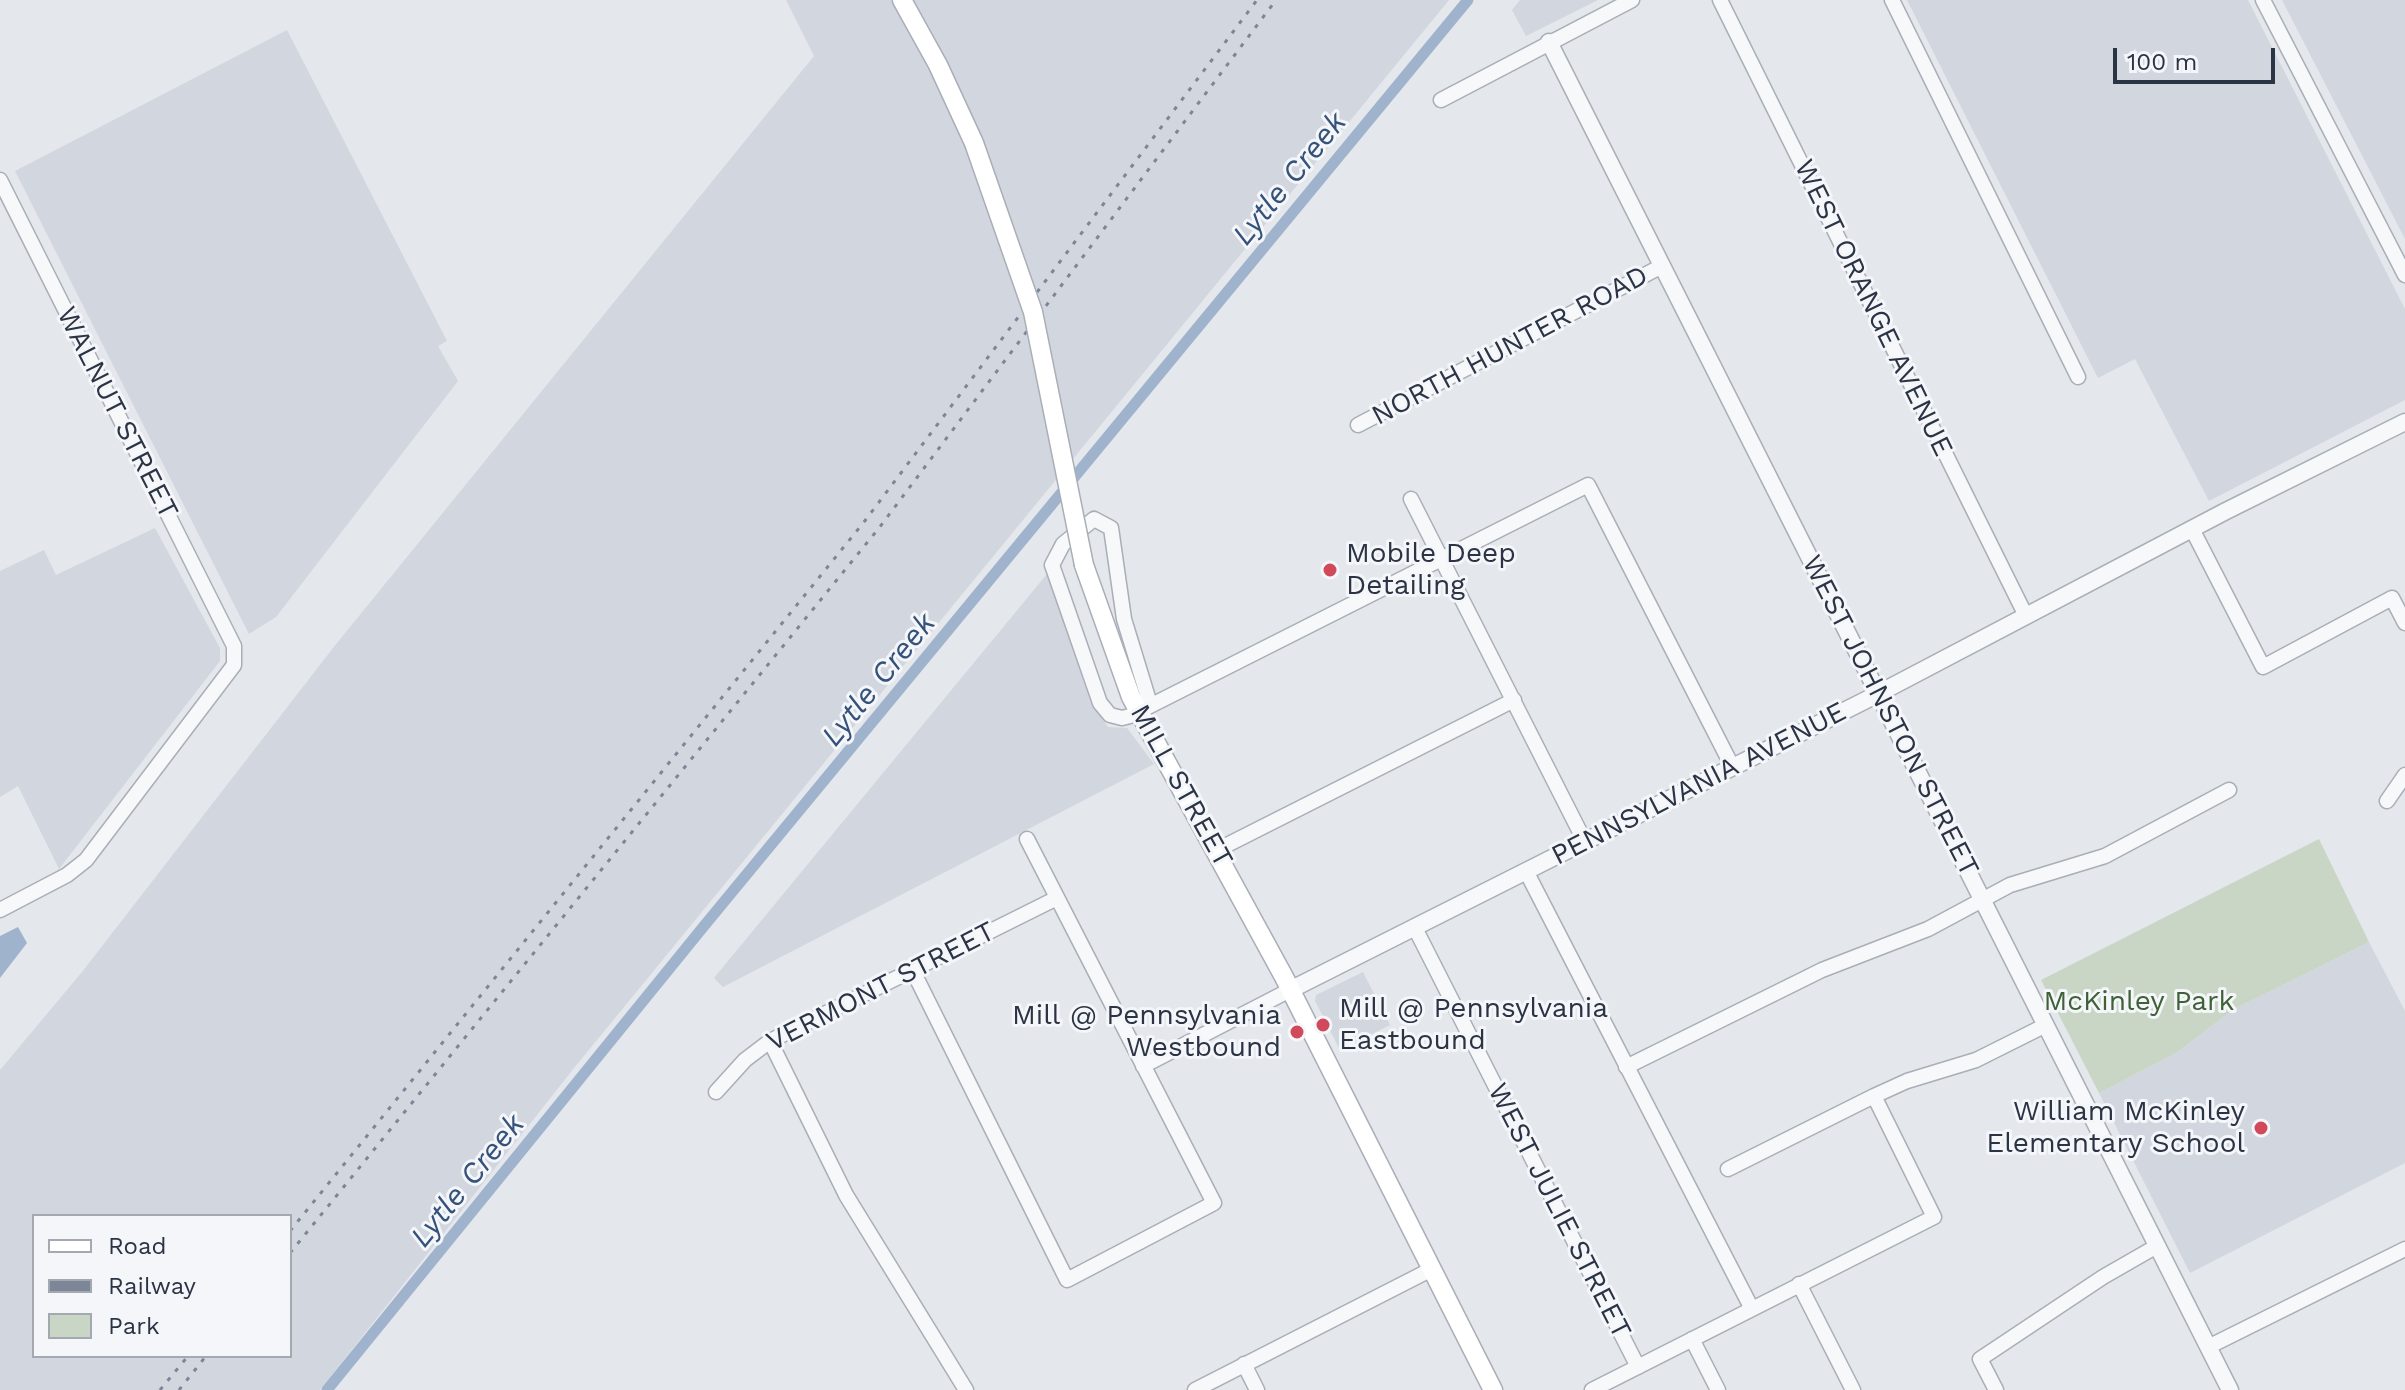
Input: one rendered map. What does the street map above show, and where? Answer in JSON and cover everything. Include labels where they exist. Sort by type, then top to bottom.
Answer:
[{"type":"main road","name":"MILL STREET","points":[[902,0],[974,143],[1000,208],[1033,312],[1084,565],[1144,707],[1493,1390]]},
{"type":"street","points":[[1441,100],[1632,0]]},
{"type":"street","name":"WEST ORANGE AVENUE","points":[[1720,0],[2026,616]]},
{"type":"street","points":[[1892,0],[2078,377]]},
{"type":"street","points":[[2263,0],[2405,275]]},
{"type":"street","name":"WEST JOHNSTON STREET","points":[[1549,42],[2230,1390]]},
{"type":"street","name":"WALNUT STREET","points":[[0,180],[234,646],[234,665],[86,860],[67,875],[0,910]]},
{"type":"street","name":"NORTH HUNTER ROAD","points":[[1358,425],[1662,266]]},
{"type":"street","name":"PENNSYLVANIA AVENUE","points":[[1290,990],[2405,422]]},
{"type":"street","points":[[1144,707],[1124,619],[1111,528],[1094,519],[1063,544],[1052,565],[1104,710],[1122,718],[1144,707],[1441,558],[1588,485],[1732,766]]},
{"type":"street","points":[[1411,499],[1584,840]]},
{"type":"street","points":[[2192,529],[2263,667],[2392,598],[2405,623]]},
{"type":"street","points":[[1217,850],[1514,700]]},
{"type":"street","points":[[2387,801],[2405,775]]},
{"type":"street","points":[[1626,1067],[1822,970],[1928,929],[2030,877],[2105,856],[2229,790]]},
{"type":"street","points":[[913,971],[1067,1280],[1214,1203],[1027,839]]},
{"type":"street","points":[[1526,871],[1752,1309]]},
{"type":"street","name":"VERMONT STREET","points":[[716,1092],[745,1060],[770,1041],[1057,898]]},
{"type":"street","name":"WEST JULIE STREET","points":[[1415,928],[1638,1367]]},
{"type":"street","points":[[1143,1066],[1290,990]]},
{"type":"street","points":[[1728,1169],[1874,1096],[1976,1060],[2046,1025]]},
{"type":"street","points":[[770,1041],[853,1206],[966,1390]]},
{"type":"street","points":[[1592,1390],[1934,1217],[1874,1096]]},
{"type":"street","points":[[1996,1390],[1980,1359],[2103,1277],[2157,1246]]},
{"type":"street","points":[[2208,1347],[2405,1249]]},
{"type":"street","points":[[1195,1390],[1432,1269]]},
{"type":"street","points":[[1799,1284],[1853,1390]]},
{"type":"street","points":[[1692,1339],[1718,1390]]},
{"type":"street","points":[[1244,1364],[1257,1390]]},
{"type":"shaded area","points":[[786,0],[1449,0],[574,1068],[320,1390],[0,1390],[0,1070],[82,972],[333,648],[814,56]]},
{"type":"shaded area","points":[[1520,0],[1598,0],[1526,36],[1512,10]]},
{"type":"shaded area","points":[[1907,0],[2248,0],[2405,309],[2405,400],[2209,501],[2135,359],[2098,378]]},
{"type":"shaded area","points":[[2282,0],[2405,0],[2405,239]]},
{"type":"shaded area","points":[[287,30],[447,341],[438,346],[458,381],[276,617],[249,634],[15,171]]},
{"type":"shaded area","points":[[155,528],[220,648],[220,661],[59,869],[18,786],[0,797],[0,571],[44,550],[56,575]]},
{"type":"shaded area","points":[[1047,574],[1091,703],[1108,727],[1127,728],[1154,764],[723,987],[714,978]]},
{"type":"shaded area","name":"William McKinley Elementary School","points":[[2369,942],[2405,1011],[2405,1163],[2190,1273],[2099,1093],[2176,1053],[2234,1009]]},
{"type":"shaded area","points":[[1363,972],[1390,1025],[1340,1050],[1315,1001],[1316,995]]},
{"type":"green space","name":"McKinley Park","points":[[2319,839],[2369,942],[2234,1009],[2176,1053],[2099,1093],[2041,980]]},
{"type":"water","points":[[18,927],[27,943],[0,978],[0,936]]},
{"type":"waterway","name":"Lytle Creek","points":[[327,1390],[704,926],[1468,0]]},
{"type":"railway","points":[[292,1229],[864,522],[1257,0]]},
{"type":"railway","points":[[292,1251],[879,528],[1276,0]]},
{"type":"railway","points":[[160,1390],[186,1358]]},
{"type":"railway","points":[[179,1390],[204,1358]]},
{"type":"place","name":"Mobile Deep Detailing","points":[[1330,570]]},
{"type":"place","name":"Mill @ Pennsylvania Eastbound","points":[[1323,1025]]},
{"type":"place","name":"Mill @ Pennsylvania Westbound","points":[[1297,1032]]},
{"type":"place","name":"William McKinley Elementary School","points":[[2261,1128]]}]
